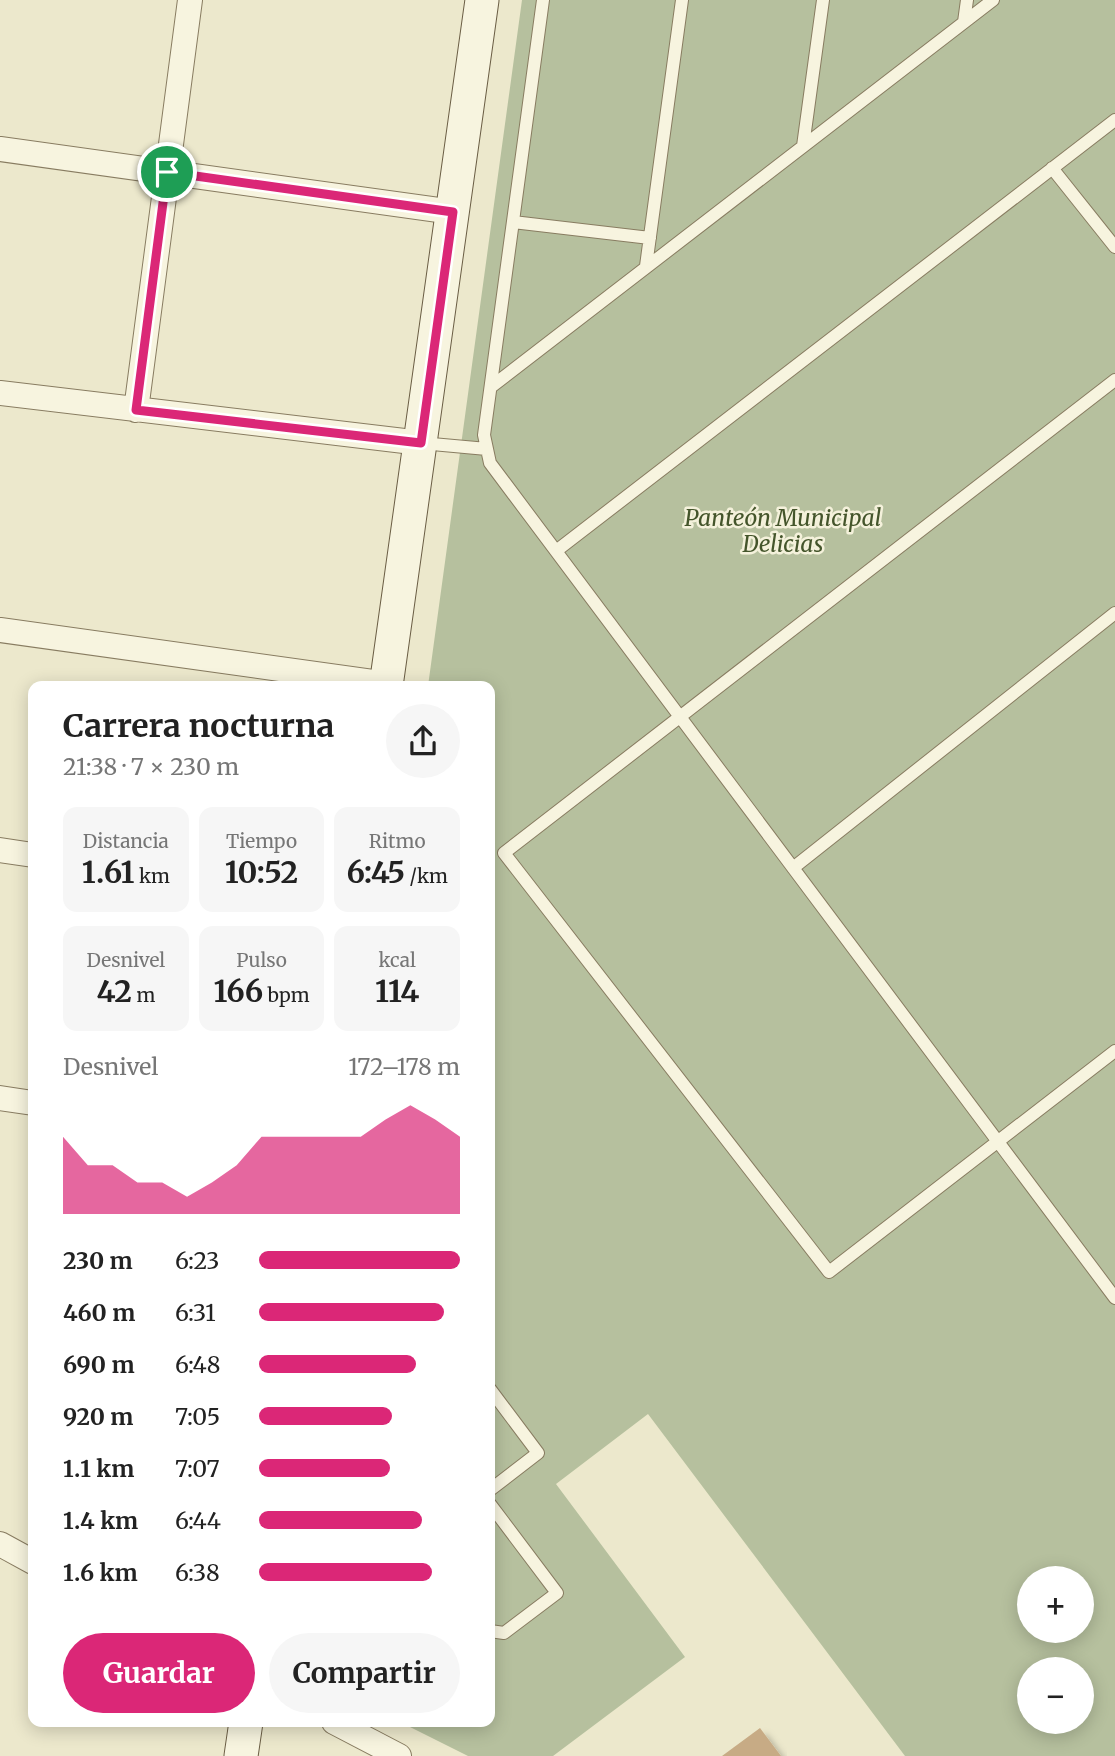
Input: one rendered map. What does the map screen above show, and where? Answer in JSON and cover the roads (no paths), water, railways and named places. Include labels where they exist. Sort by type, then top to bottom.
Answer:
[{"type":"street","points":[[136,410],[190,0]]},
{"type":"street","points":[[387,681],[482,0]]},
{"type":"street","points":[[0,149],[453,212]]},
{"type":"street","points":[[0,393],[421,443]]},
{"type":"street","points":[[0,630],[358,681]]},
{"type":"street","points":[[0,850],[28,854]]},
{"type":"street","points":[[0,1098],[28,1102]]},
{"type":"street","points":[[0,1545],[28,1559]]},
{"type":"street","points":[[241,1756],[245,1727]]},
{"type":"street","points":[[344,1727],[400,1756]]},
{"type":"lane","points":[[543,0],[484,435],[490,463],[1115,1298]]},
{"type":"lane","points":[[646,266],[682,0]]},
{"type":"lane","points":[[803,146],[822,0]]},
{"type":"lane","points":[[964,22],[967,0]]},
{"type":"lane","points":[[491,387],[993,0]]},
{"type":"lane","points":[[556,551],[1115,120]]},
{"type":"lane","points":[[1052,168],[1115,247]]},
{"type":"lane","points":[[513,222],[650,237]]},
{"type":"lane","points":[[1115,380],[504,853],[829,1272],[1115,1051]]},
{"type":"lane","points":[[421,443],[487,449]]},
{"type":"lane","points":[[793,868],[1115,613]]},
{"type":"lane","points":[[495,1396],[538,1453],[495,1486]]},
{"type":"lane","points":[[495,1511],[557,1593],[504,1633],[495,1632]]},
{"type":"park label","name":"Panteón Municipal Delicias","points":[[783,530]]}]
